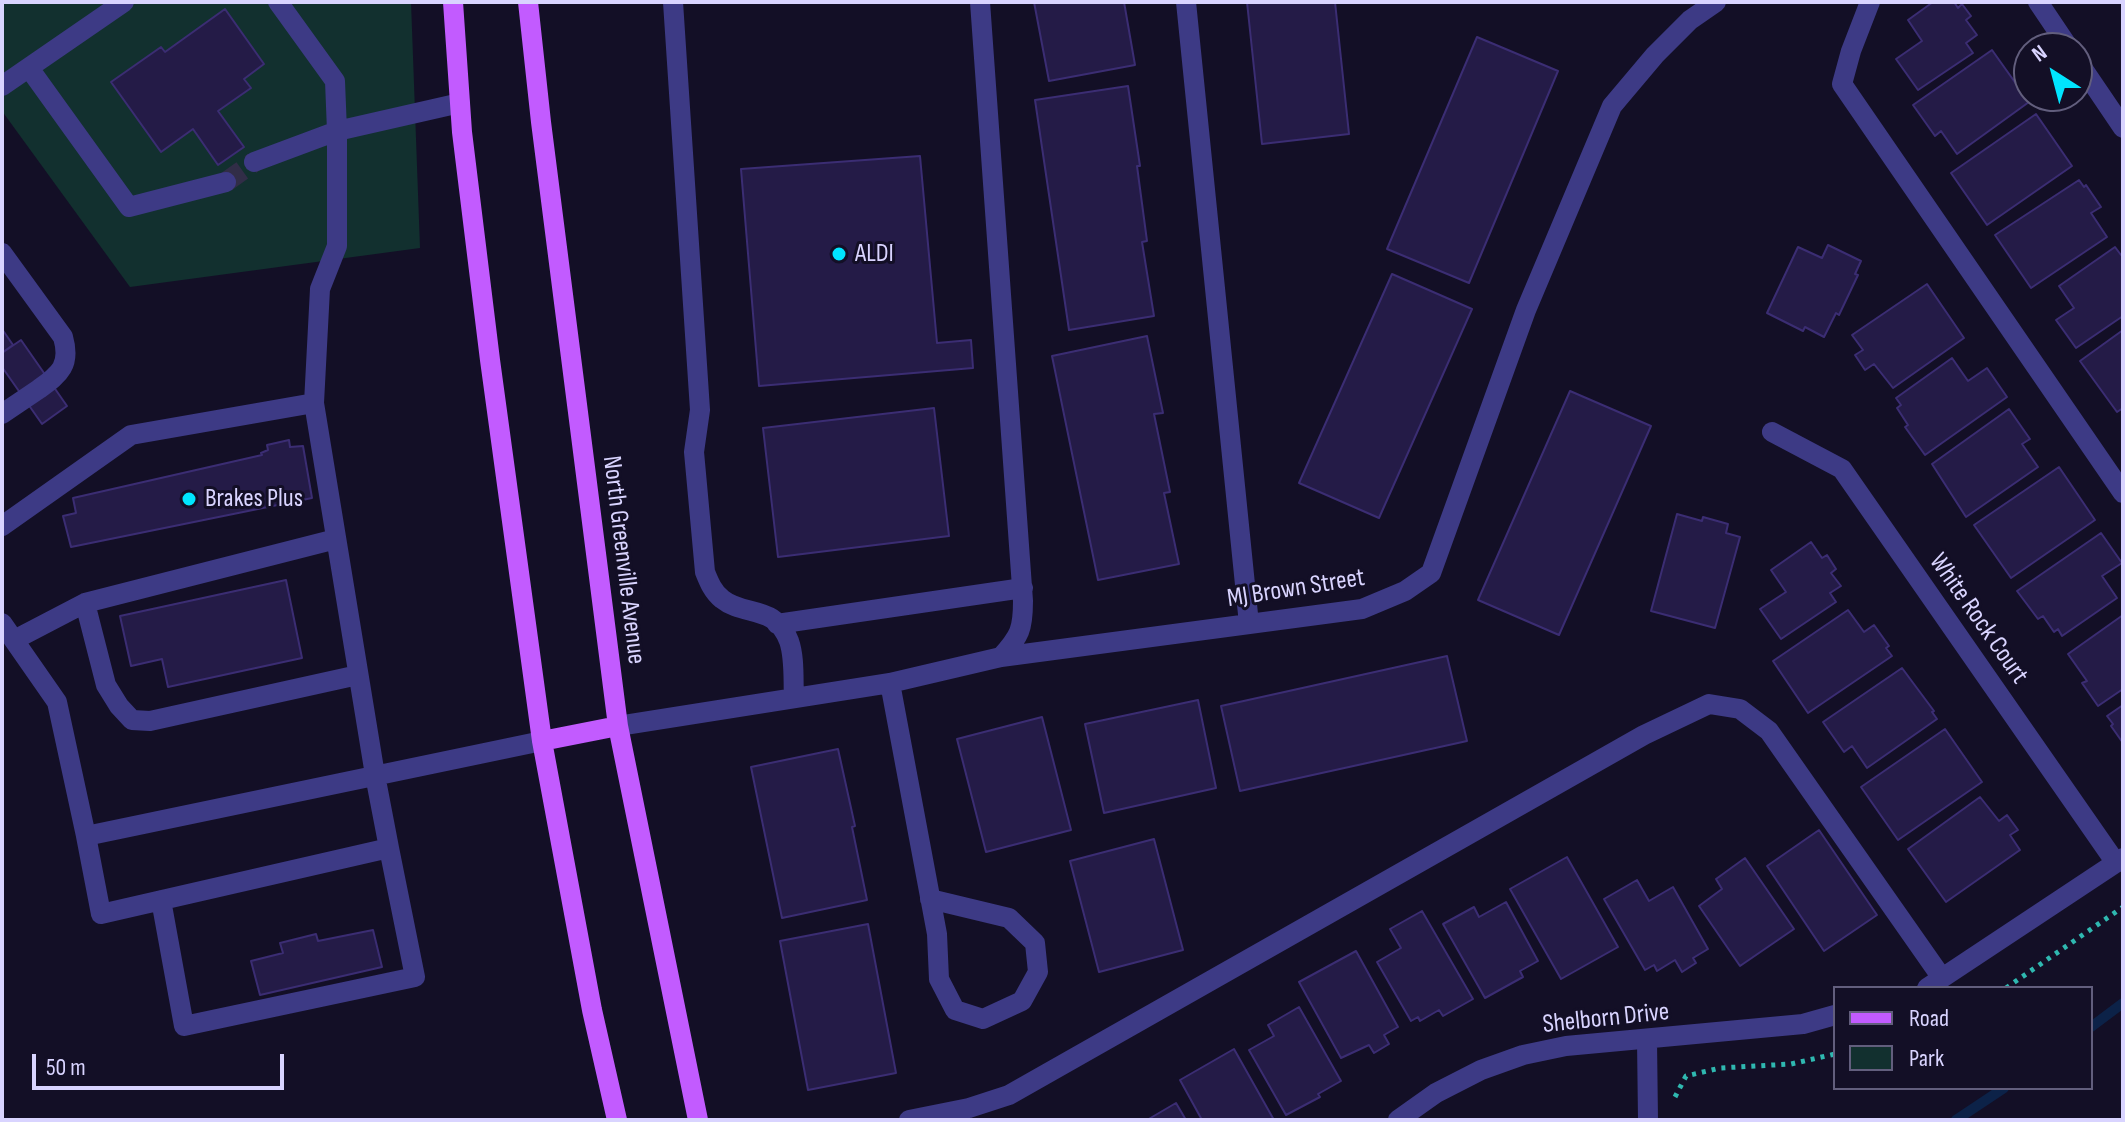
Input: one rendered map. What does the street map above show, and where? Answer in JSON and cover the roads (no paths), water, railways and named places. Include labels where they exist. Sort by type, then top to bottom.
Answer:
[{"type":"main road","points":[[453,2],[460,103],[488,345],[542,741],[592,1010],[617,1120]]},
{"type":"main road","name":"North Greenville Avenue","points":[[528,2],[618,726],[698,1120]]},
{"type":"main road","points":[[542,741],[618,726]]},
{"type":"street","points":[[2,86],[124,2]]},
{"type":"street","points":[[161,900],[184,1026],[415,977],[375,775],[314,403],[320,289],[337,246],[335,81],[278,2]]},
{"type":"street","points":[[673,2],[700,410],[694,452],[705,572],[720,598],[733,606],[761,612],[777,624],[789,641],[794,698]]},
{"type":"street","points":[[980,2],[1023,588],[1023,622],[1015,641],[1001,657]]},
{"type":"street","points":[[1186,2],[1249,624]]},
{"type":"street","name":"MJ Brown Street","points":[[618,726],[890,683],[1001,657],[1362,609],[1405,591],[1431,573],[1526,310],[1612,106],[1664,46],[1690,20],[1716,2]]},
{"type":"street","points":[[1870,2],[1842,84],[2123,493]]},
{"type":"street","points":[[2038,2],[2058,32]]},
{"type":"street","points":[[29,68],[129,207],[226,182]]},
{"type":"street","points":[[2093,84],[2123,128]]},
{"type":"street","points":[[254,162],[337,131],[460,103]]},
{"type":"street","points":[[2,253],[63,337],[66,359],[54,378],[2,414]]},
{"type":"street","points":[[2,526],[131,435],[314,403]]},
{"type":"street","name":"White Rock Court","points":[[1772,432],[1842,469],[2119,860]]},
{"type":"street","points":[[336,539],[85,603],[8,632],[57,702],[101,914],[389,848]]},
{"type":"street","points":[[777,624],[1023,588]]},
{"type":"street","points":[[85,603],[106,685],[132,720],[150,721],[358,675]]},
{"type":"street","points":[[890,683],[930,899],[937,934],[939,979],[955,1010],[983,1019],[1022,1001],[1038,972],[1035,943],[1009,918],[930,899]]},
{"type":"street","points":[[909,1120],[969,1108],[1009,1095],[1644,735],[1709,704],[1740,709],[1769,731],[1934,983],[2119,860]]},
{"type":"street","points":[[86,836],[542,741]]},
{"type":"street","name":"Shelborn Drive","points":[[1398,1120],[1436,1093],[1481,1070],[1523,1055],[1566,1046],[1803,1024],[1833,1016]]},
{"type":"street","points":[[1647,1040],[1648,1120]]},
{"type":"waterway","points":[[2093,1026],[2123,1003]]},
{"type":"waterway","points":[[1956,1120],[2001,1090]]},
{"type":"tunnel","points":[[226,182],[254,162]]},
{"type":"place","name":"ALDI","points":[[839,254]]},
{"type":"place","name":"Brakes Plus","points":[[189,499]]}]
